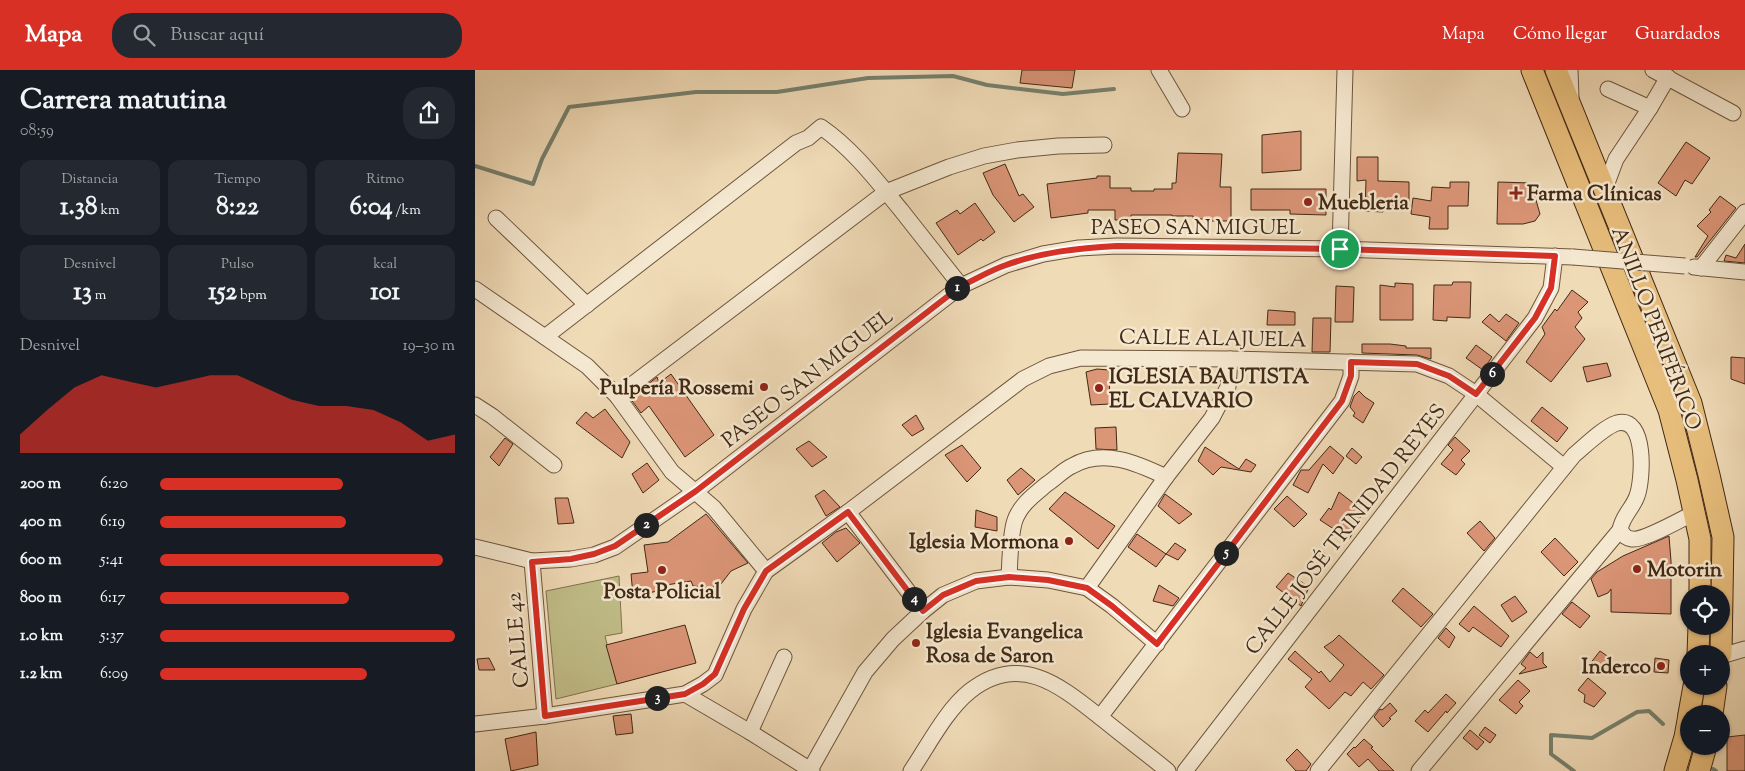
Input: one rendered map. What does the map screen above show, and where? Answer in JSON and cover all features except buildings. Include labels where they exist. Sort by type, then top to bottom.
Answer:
[{"type":"highway","name":"ANILLO PERIFÉRICO","points":[[1532,70],[1669,410],[1700,539],[1700,585]]},
{"type":"highway","name":"ANILLO PERIFÉRICO","points":[[1556,70],[1691,403],[1723,537],[1721,645]]},
{"type":"highway","points":[[1675,771],[1680,754]]},
{"type":"highway","points":[[1699,771],[1704,755]]},
{"type":"street","points":[[1159,70],[1182,109]]},
{"type":"street","points":[[1340,249],[1345,70]]},
{"type":"street","points":[[1570,70],[1572,111]]},
{"type":"street","points":[[1653,70],[1733,113]]},
{"type":"street","points":[[1604,191],[1616,159],[1650,108],[1667,77]]},
{"type":"street","points":[[1608,89],[1650,108]]},
{"type":"street","points":[[545,337],[796,143],[808,138],[821,127],[854,156],[886,192],[961,286]]},
{"type":"street","points":[[617,396],[886,192],[949,167],[983,156],[1058,146],[1104,145]]},
{"type":"street","points":[[1589,154],[1600,159],[1616,159]]},
{"type":"street","points":[[1701,268],[1745,212]]},
{"type":"street","points":[[496,218],[587,305]]},
{"type":"street","name":"PASEO SAN MIGUEL","points":[[475,547],[532,562],[571,559],[594,554],[615,546],[696,491],[961,286],[1006,265],[1043,254],[1079,248],[1126,246],[1340,249],[1573,257],[1745,272]]},
{"type":"street","name":"CALLE JOSÉ TRINIDAD REYES","points":[[1185,771],[1535,318],[1551,288],[1555,256]]},
{"type":"street","points":[[475,289],[587,366],[617,396],[671,472],[714,508],[766,571]]},
{"type":"street","name":"CALLE ALAJUELA","points":[[685,694],[703,684],[715,674],[744,609],[766,571],[848,512],[1023,379],[1049,366],[1081,358],[1230,359],[1417,364],[1449,376],[1476,394],[1564,467]]},
{"type":"street","points":[[1087,588],[1166,477],[1212,418],[1228,387],[1230,359]]},
{"type":"street","points":[[1100,717],[1342,401],[1351,376],[1351,362]]},
{"type":"street","points":[[475,405],[492,416],[555,466]]},
{"type":"street","points":[[1319,771],[1574,455],[1611,426],[1619,422],[1634,428],[1639,437],[1641,484],[1637,498],[1621,521],[1620,530],[1419,771]]},
{"type":"street","points":[[1009,577],[1013,523],[1019,511],[1029,499],[1072,466],[1088,460],[1106,458],[1138,464],[1166,477]]},
{"type":"street","points":[[848,512],[923,611]]},
{"type":"street","points":[[1620,530],[1625,536],[1634,540],[1643,538],[1694,513]]},
{"type":"street","name":"CALLE 42","points":[[532,562],[545,716]]},
{"type":"street","points":[[475,724],[545,716],[685,694],[811,770],[865,672],[893,639],[943,595],[976,581],[1009,577],[1048,580],[1087,588],[1112,606],[1157,644]]},
{"type":"street","points":[[1730,653],[1745,649]]},
{"type":"street","points":[[750,732],[783,657]]},
{"type":"street","points":[[911,771],[953,710],[970,692],[987,681],[1007,675],[1027,674],[1049,681],[1071,694],[1168,771]]},
{"type":"shaded area","points":[[619,576],[622,633],[605,636],[617,684],[556,699],[546,591]]},
{"type":"waterway","points":[[475,166],[533,184],[542,159],[569,107],[696,92],[777,92],[868,78],[953,76],[987,85],[1063,94],[1114,89]]},
{"type":"waterway","points":[[1574,771],[1551,754],[1551,735],[1592,738],[1637,712],[1649,711],[1663,724]]},
{"type":"place","name":"Farma Clínicas","points":[[1516,193]]},
{"type":"place","name":"Muebleria","points":[[1308,202]]},
{"type":"place","name":"Pulpería Rossemi","points":[[764,387]]},
{"type":"place","name":"IGLESIA BAUTISTA EL CALVARIO","points":[[1099,388]]},
{"type":"place","name":"Iglesia Mormona","points":[[1069,541]]},
{"type":"place","name":"Motorin","points":[[1637,569]]},
{"type":"place","name":"Posta Policial","points":[[662,570]]},
{"type":"place","name":"Iglesia Evangelica Rosa de Saron","points":[[916,643]]},
{"type":"place","name":"Inderco","points":[[1661,666]]},
{"type":"route","points":[[1117,246],[1340,249],[1555,256],[1551,288],[1535,318],[1476,394],[1449,376],[1417,364],[1351,362],[1351,376],[1342,401],[1157,644],[1112,606],[1087,588],[1048,580],[1009,577],[976,581],[943,595],[923,611],[848,512],[766,571],[744,609],[715,674],[703,684],[685,694],[545,716],[532,562],[571,559],[594,554],[615,546],[696,491],[961,286],[1006,265],[1043,254],[1079,248],[1117,246]]}]
